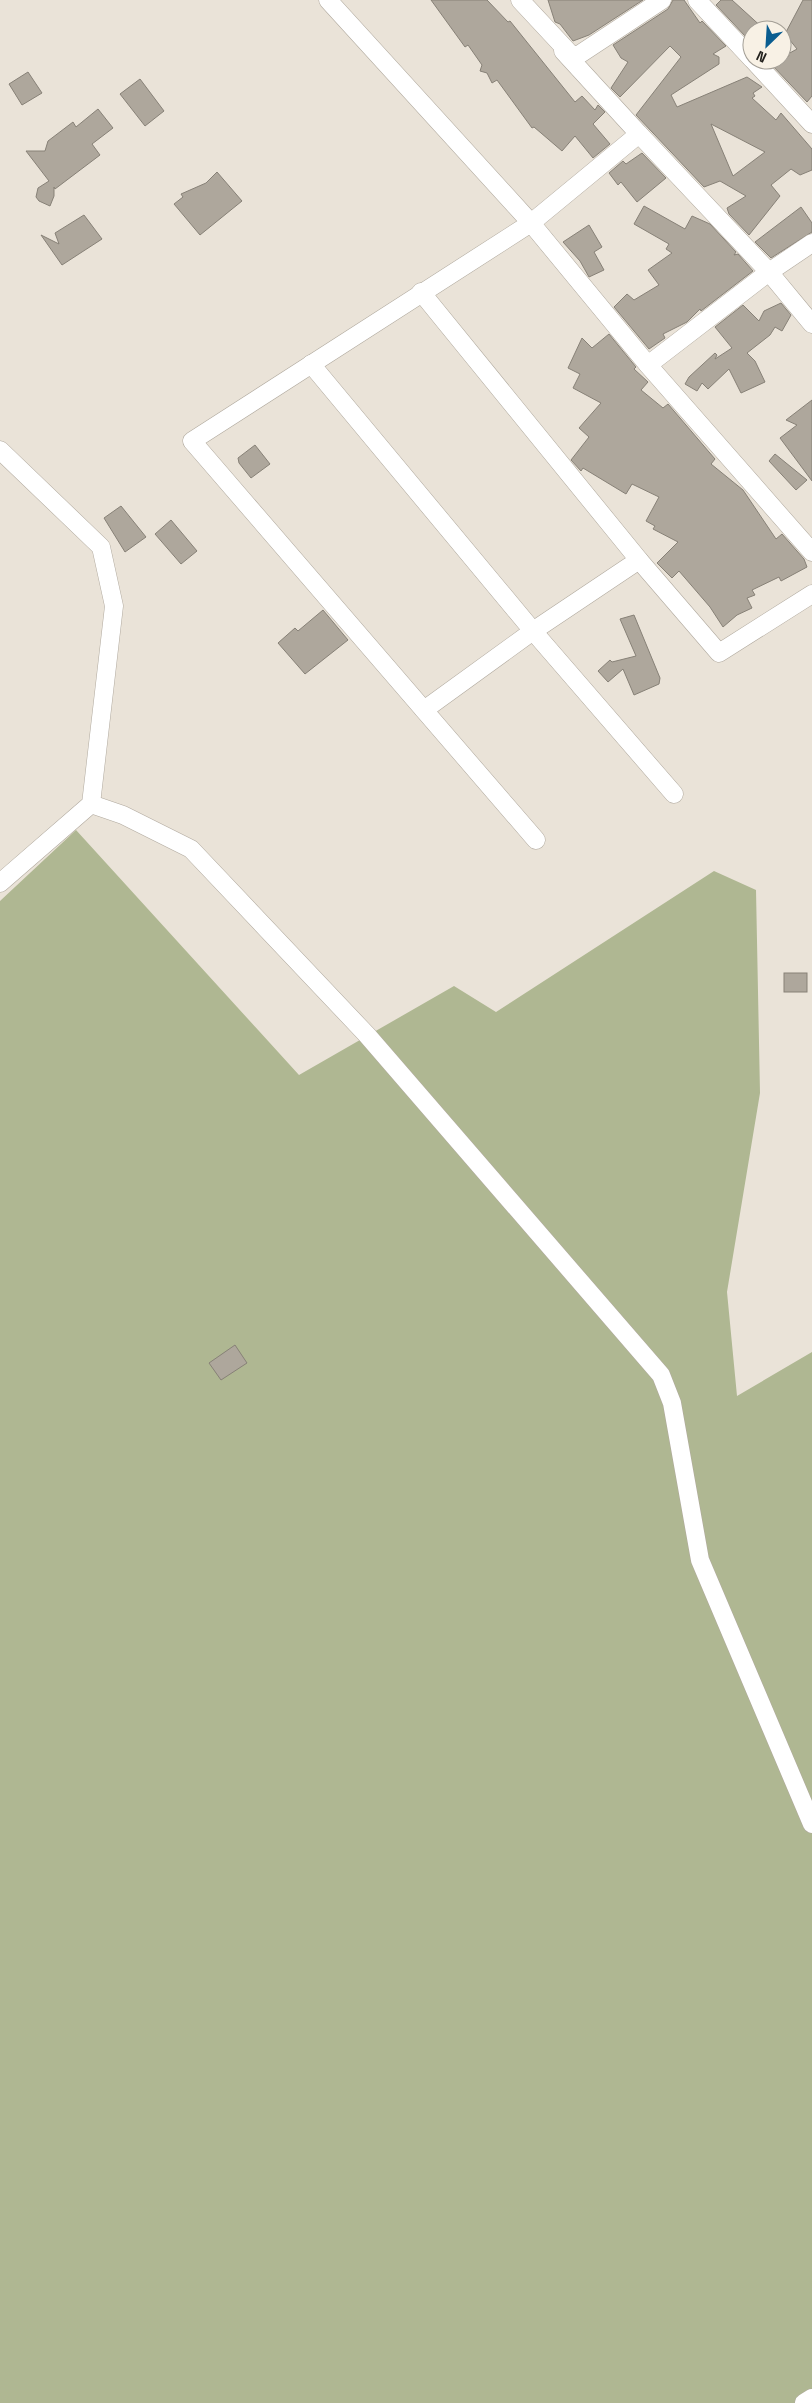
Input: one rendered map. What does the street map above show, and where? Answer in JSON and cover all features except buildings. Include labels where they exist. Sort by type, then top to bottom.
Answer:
[{"type":"street","points":[[328,0],[532,223],[648,365],[812,552]]},
{"type":"street","points":[[518,0],[574,58],[662,0]]},
{"type":"street","points":[[518,0],[639,134],[769,272],[812,324]]},
{"type":"street","points":[[698,0],[742,49]]},
{"type":"street","points":[[761,70],[812,124]]},
{"type":"street","points":[[536,840],[192,441],[421,292],[532,223],[639,134]]},
{"type":"street","points":[[648,365],[769,272],[812,243]]},
{"type":"street","points":[[421,292],[639,560],[719,653],[812,594]]},
{"type":"street","points":[[311,364],[534,632],[674,794]]},
{"type":"street","points":[[0,450],[101,547],[114,606],[92,804],[0,883]]},
{"type":"street","points":[[424,710],[639,560]]},
{"type":"street","points":[[92,804],[131,819],[191,849],[368,1035],[661,1375],[672,1403],[700,1560],[812,1824]]},
{"type":"street","points":[[804,2403],[812,2398]]},
{"type":"green space","points":[[76,830],[299,1075],[454,986],[496,1012],[714,871],[756,890],[760,1093],[727,1292],[737,1396],[812,1352],[812,2403],[0,2403],[0,901]]}]
